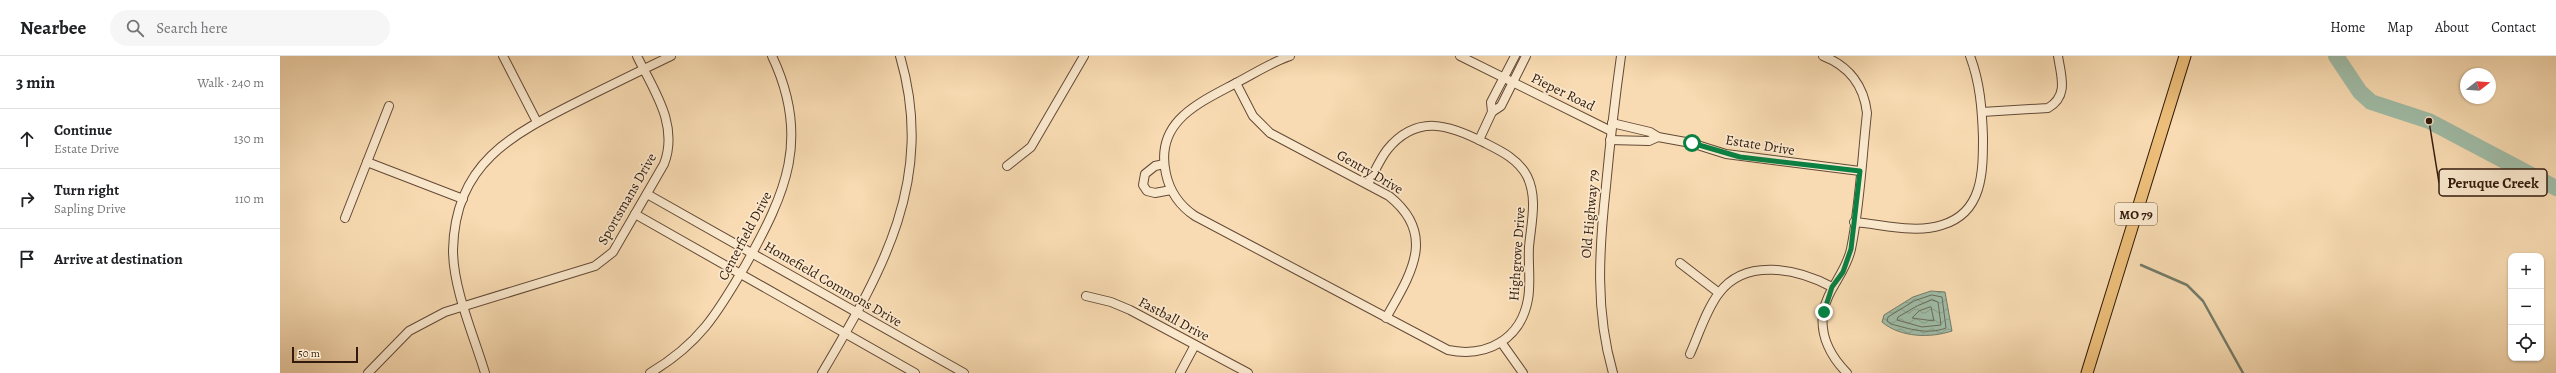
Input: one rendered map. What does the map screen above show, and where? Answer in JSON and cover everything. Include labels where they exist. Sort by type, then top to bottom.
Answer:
[{"type":"main road","name":"MO 79","points":[[2087,373],[2185,56]]},
{"type":"street","points":[[503,56],[537,122]]},
{"type":"street","name":"Sportsmans Drive","points":[[368,373],[410,331],[425,321],[464,306],[595,266],[613,252],[664,164],[670,139],[666,114],[637,56]]},
{"type":"street","points":[[485,373],[464,306],[456,275],[453,251],[455,233],[463,199],[471,182],[492,154],[518,133],[537,122],[671,56]]},
{"type":"street","name":"Centerfield Drive","points":[[650,373],[687,348],[700,335],[724,302],[774,213],[782,193],[791,148],[791,132],[786,96],[772,56]]},
{"type":"street","points":[[822,373],[857,313],[890,249],[904,203],[909,176],[912,140],[910,108],[900,56]]},
{"type":"street","points":[[1007,166],[1031,147],[1084,56]]},
{"type":"street","name":"Highgrove Drive","points":[[1290,56],[1198,104],[1180,118],[1171,129],[1167,142],[1164,164],[1171,190],[1185,209],[1195,216],[1448,350],[1470,353],[1487,350],[1502,342],[1518,328],[1524,316],[1529,297],[1533,193],[1527,175],[1512,158],[1479,140],[1450,127],[1426,126],[1403,135],[1387,150],[1368,184]]},
{"type":"street","name":"Pieper Road","points":[[1460,56],[1612,127]]},
{"type":"street","points":[[1492,112],[1491,102],[1515,56]]},
{"type":"street","points":[[1479,140],[1492,112],[1500,106],[1526,56]]},
{"type":"street","name":"Old Highway 79","points":[[1612,373],[1601,315],[1598,272],[1600,234],[1620,56]]},
{"type":"street","points":[[1822,56],[1845,68],[1864,96],[1867,114],[1854,222],[1848,258],[1832,287],[1824,312],[1825,338],[1830,351],[1846,373]]},
{"type":"street","points":[[1854,222],[1932,228],[1951,222],[1960,216],[1975,198],[1982,181],[1982,112],[1977,79],[1970,56]]},
{"type":"street","points":[[1982,112],[2048,108],[2054,105],[2060,99],[2063,90],[2058,56]]},
{"type":"street","name":"Gentry Drive","points":[[1236,83],[1253,116],[1270,133],[1368,184],[1400,205],[1412,222],[1417,252],[1411,273],[1386,318]]},
{"type":"street","points":[[345,218],[389,106]]},
{"type":"street","name":"Estate Drive","points":[[1612,127],[1650,132],[1658,137],[1692,143],[1740,157],[1860,171]]},
{"type":"street","name":"Estate Drive","points":[[1610,140],[1649,141],[1658,137]]},
{"type":"street","points":[[367,162],[463,199]]},
{"type":"street","points":[[1164,164],[1155,166],[1145,174],[1143,185],[1147,191],[1155,193],[1171,190]]},
{"type":"street","name":"Homefield Commons Drive","points":[[647,194],[964,373]]},
{"type":"street","points":[[635,214],[915,373]]},
{"type":"street","points":[[1680,263],[1718,293]]},
{"type":"street","points":[[1690,354],[1718,293],[1737,277],[1762,270],[1802,274],[1832,287]]},
{"type":"street","name":"Fastball Drive","points":[[1086,296],[1111,302],[1248,373]]},
{"type":"street","points":[[1502,342],[1523,373]]},
{"type":"street","points":[[1180,373],[1195,345]]},
{"type":"water","points":[[1931,291],[1945,292],[1952,331],[1935,335],[1907,334],[1882,322],[1884,315],[1913,297]]},
{"type":"waterway","points":[[2336,56],[2360,92],[2371,102],[2429,121],[2556,188]]},
{"type":"waterway","points":[[2141,265],[2187,285],[2203,301],[2243,373]]},
{"type":"place","name":"Peruque Creek","points":[[2429,121]]},
{"type":"route","points":[[1692,143],[1740,157],[1860,171],[1851,249],[1843,272],[1832,287],[1824,312]]}]
